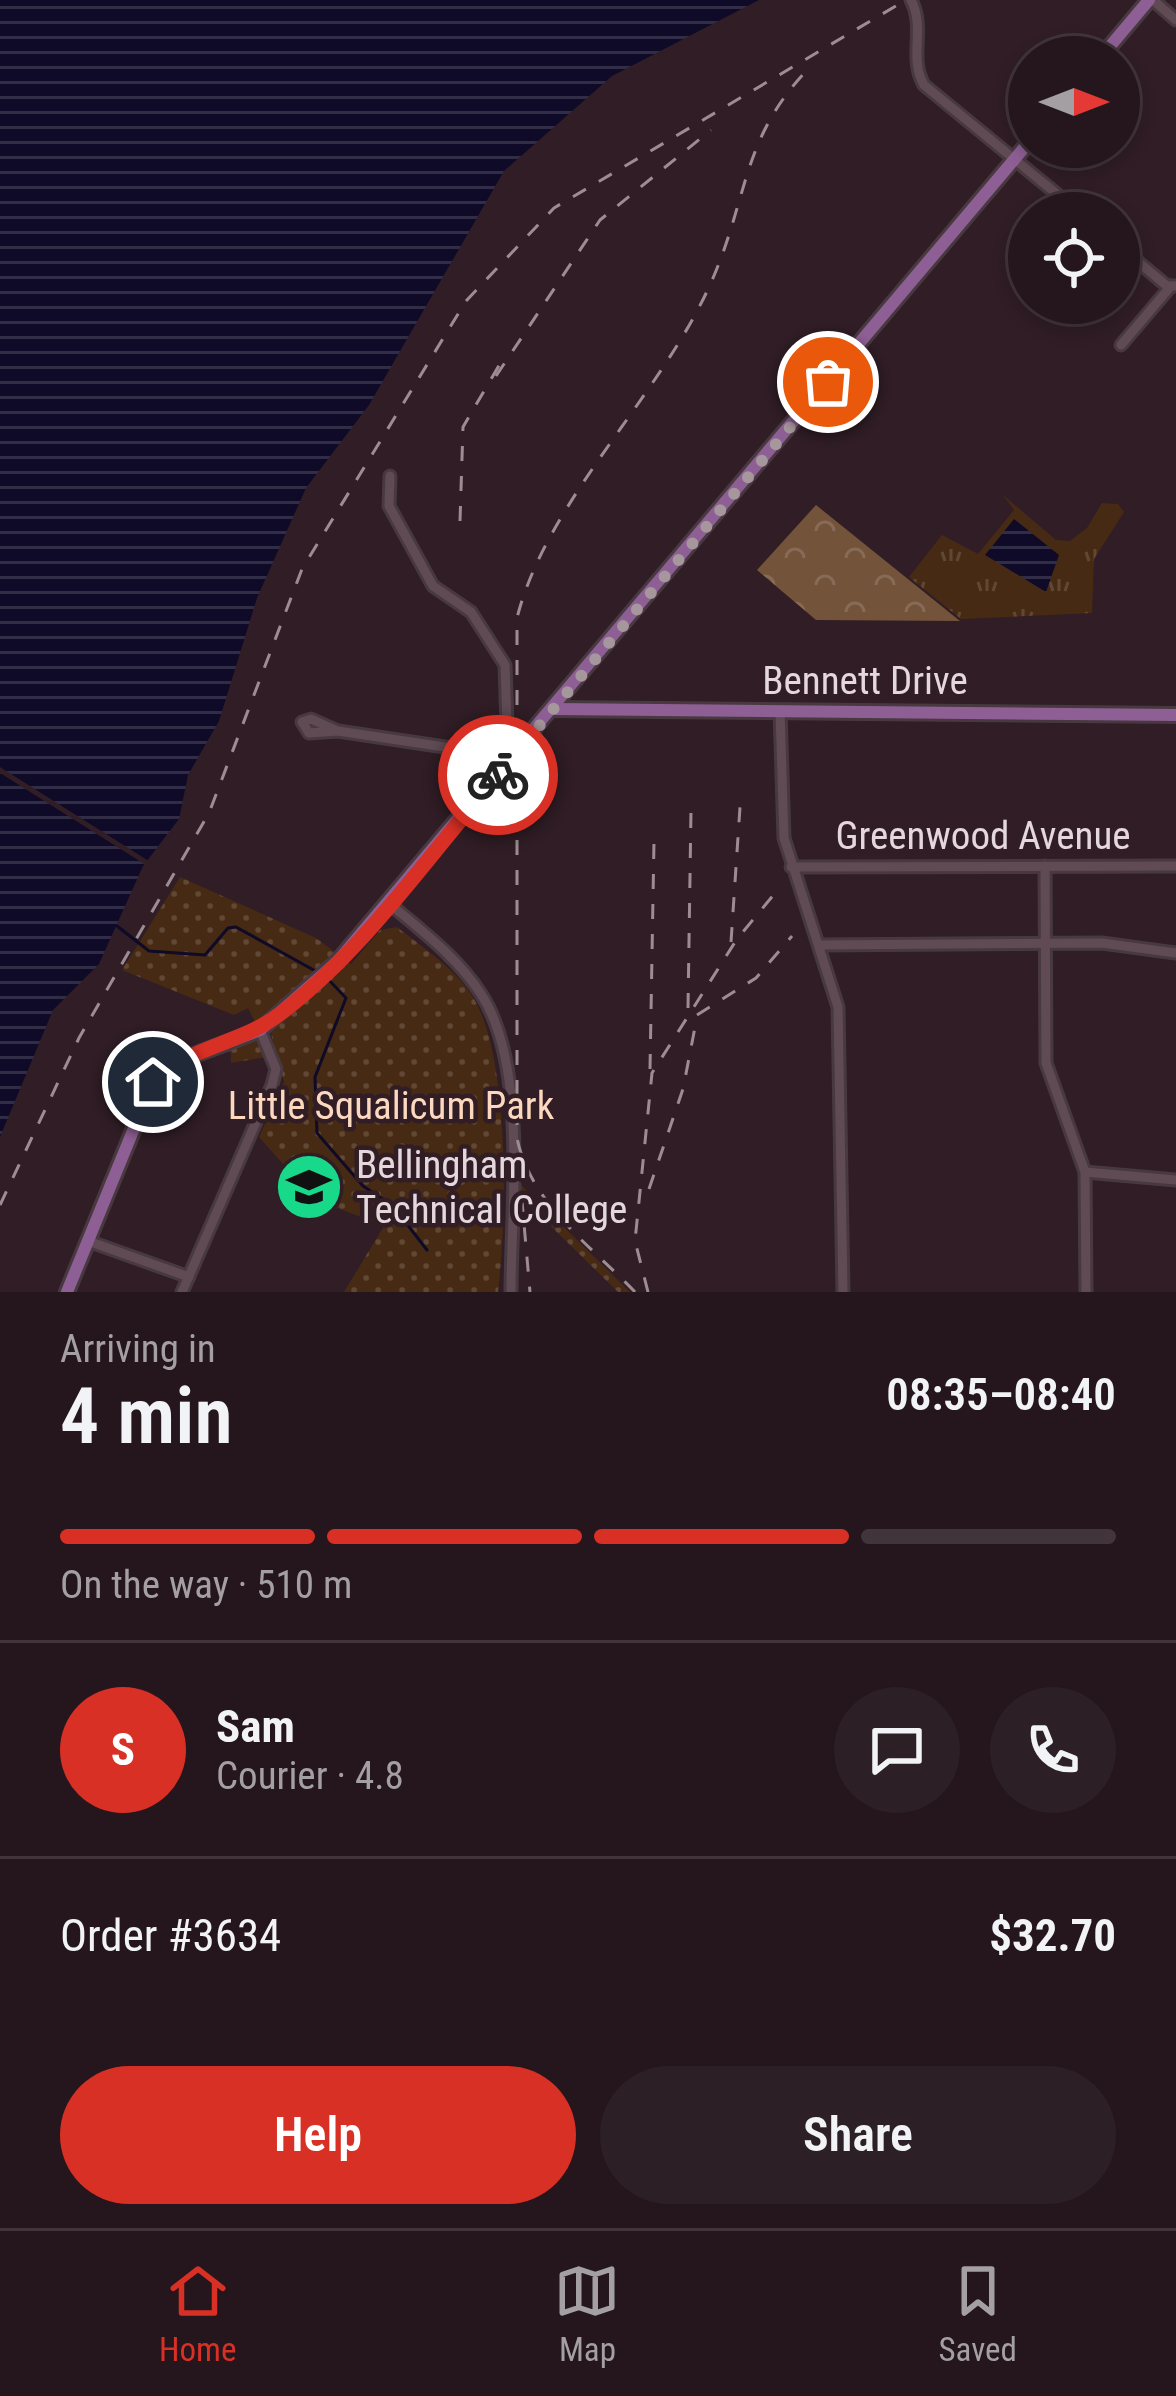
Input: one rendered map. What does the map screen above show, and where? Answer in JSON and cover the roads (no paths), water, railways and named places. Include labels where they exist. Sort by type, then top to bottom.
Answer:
[{"type":"main road","points":[[1119,36],[1151,0]]},
{"type":"main road","points":[[67,1292],[153,1082],[181,1060],[260,1030],[357,941],[1008,168]]},
{"type":"main road","name":"Bennett Drive","points":[[554,709],[1176,715]]},
{"type":"street","points":[[911,0],[920,29],[916,72],[924,85],[1008,153]]},
{"type":"street","points":[[1151,0],[1176,20]]},
{"type":"street","points":[[1027,168],[1055,192]]},
{"type":"street","points":[[1121,345],[1174,286],[1140,261]]},
{"type":"street","points":[[390,476],[389,506],[433,586],[471,612],[505,664],[508,763]]},
{"type":"street","points":[[780,711],[780,801],[791,866],[838,1006],[842,1292]]},
{"type":"street","points":[[338,731],[498,754],[508,763]]},
{"type":"street","name":"Greenwood Avenue","points":[[791,866],[1176,866]]},
{"type":"street","points":[[1045,866],[1046,1063],[1085,1172],[1086,1292]]},
{"type":"street","points":[[390,904],[470,979],[497,1024],[510,1091],[511,1292]]},
{"type":"street","points":[[820,945],[1102,943],[1176,953]]},
{"type":"street","points":[[182,1292],[272,1085],[276,1069],[260,1030]]},
{"type":"street","points":[[1085,1172],[1176,1180]]},
{"type":"street","points":[[88,1241],[189,1277]]},
{"type":"waterway","points":[[117,926],[149,951],[205,955],[228,928],[236,927],[319,973]]},
{"type":"waterway","points":[[327,978],[346,998],[315,1077],[317,1133],[363,1186],[393,1206],[427,1250]]},
{"type":"railway","points":[[0,1205],[79,1038],[209,813],[302,569],[466,301],[554,208],[906,0]]},
{"type":"railway","points":[[635,1292],[548,1203],[517,1138],[517,618],[553,531],[692,321],[725,248],[759,142],[788,92],[811,66]]},
{"type":"railway","points":[[496,376],[600,220],[711,130]]},
{"type":"railway","points":[[460,521],[463,427],[501,362]]},
{"type":"railway","points":[[731,942],[740,807]]},
{"type":"railway","points":[[688,1008],[691,810]]},
{"type":"railway","points":[[650,1069],[654,841]]},
{"type":"railway","points":[[648,1292],[635,1241],[652,1073],[737,939],[776,892]]},
{"type":"railway","points":[[697,1015],[756,978],[792,936]]},
{"type":"railway","points":[[649,1189],[683,1089],[696,1022]]},
{"type":"railway","points":[[519,1167],[530,1292]]},
{"type":"place","name":"Bellingham Technical College","points":[[309,1187]]},
{"type":"park label","name":"Little Squalicum Park","points":[[391,1106]]}]
